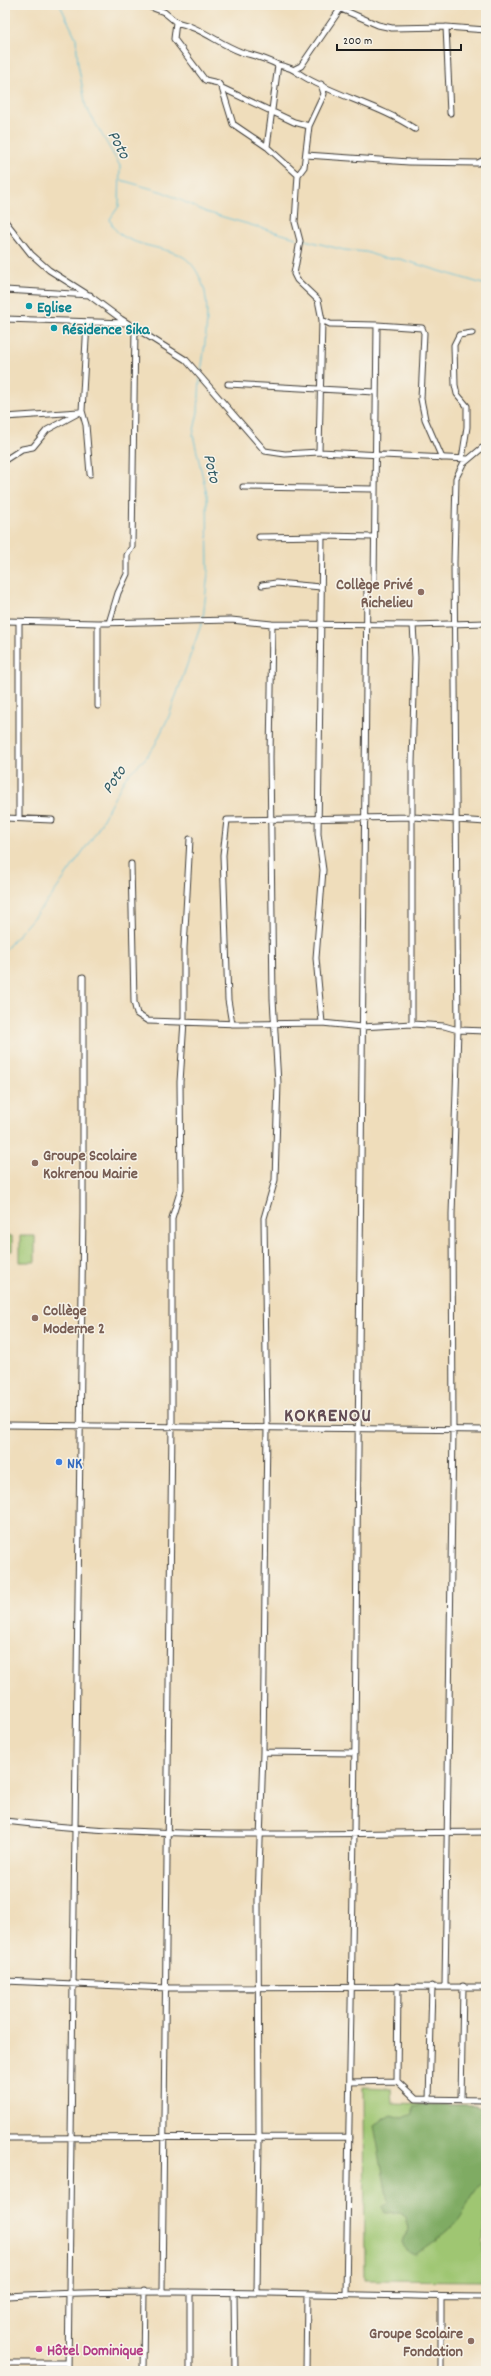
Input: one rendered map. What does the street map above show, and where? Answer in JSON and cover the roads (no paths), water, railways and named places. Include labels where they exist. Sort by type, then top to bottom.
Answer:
[{"type":"street","points":[[145,5],[164,12],[176,22],[193,26],[240,52],[261,56],[278,65],[296,69],[308,79],[402,120],[415,129]]},
{"type":"street","points":[[332,5],[341,7],[378,25],[392,28],[446,27],[486,30]]},
{"type":"street","points":[[296,69],[301,66],[341,7]]},
{"type":"street","points":[[176,22],[174,38],[181,50],[205,80],[218,83],[222,88],[233,124],[267,147],[298,175]]},
{"type":"street","points":[[446,27],[450,113]]},
{"type":"street","points":[[267,147],[273,113],[278,65]]},
{"type":"street","points":[[319,452],[319,389],[322,320],[318,300],[297,280],[294,274],[300,241],[295,222],[298,175],[304,167],[309,126],[324,94],[321,84]]},
{"type":"street","points":[[222,88],[273,113],[294,122],[309,126]]},
{"type":"street","points":[[306,155],[409,162],[478,163],[486,159]]},
{"type":"street","points":[[5,221],[35,258],[49,270],[90,296],[127,323],[186,360],[265,451],[289,454],[319,452],[465,459],[482,448],[486,448]]},
{"type":"street","points":[[5,290],[90,296]]},
{"type":"street","points":[[5,319],[127,323]]},
{"type":"street","points":[[322,320],[330,324],[417,326],[424,333],[421,399],[425,419],[442,458]]},
{"type":"street","points":[[87,322],[82,411],[86,425],[90,474]]},
{"type":"street","points":[[346,2295],[352,1986],[359,1428],[367,588],[374,583],[375,392],[377,325]]},
{"type":"street","points":[[109,623],[118,593],[127,574],[127,555],[132,547],[135,328]]},
{"type":"street","points":[[445,1986],[453,1430],[452,1214],[458,1030],[454,625],[456,478],[465,459],[467,427],[467,406],[457,394],[454,345],[459,335],[472,333]]},
{"type":"street","points":[[228,384],[375,392]]},
{"type":"street","points":[[5,417],[82,411]]},
{"type":"street","points":[[5,460],[22,449],[33,447],[47,430],[82,411]]},
{"type":"street","points":[[243,487],[374,489]]},
{"type":"street","points":[[322,536],[318,834],[323,870],[316,958],[322,1023]]},
{"type":"street","points":[[259,537],[374,537]]},
{"type":"street","points":[[262,584],[276,583],[321,587]]},
{"type":"street","points":[[5,621],[109,623],[231,620],[272,624],[413,625],[486,623]]},
{"type":"street","points":[[19,622],[19,818]]},
{"type":"street","points":[[98,623],[98,706]]},
{"type":"street","points":[[257,2293],[259,2139],[258,1900],[263,1752],[268,1428],[264,1218],[275,1180],[278,1083],[276,1024],[273,999],[271,818],[272,624]]},
{"type":"street","points":[[412,1024],[412,755],[415,658],[413,625]]},
{"type":"street","points":[[232,1024],[228,1000],[223,855],[227,820],[271,818],[318,820],[413,817],[455,822],[486,822]]},
{"type":"street","points":[[5,818],[52,820]]},
{"type":"street","points":[[162,2291],[165,2138],[172,1426],[172,1218],[181,1189],[180,1082],[184,1021],[184,948],[190,838]]},
{"type":"street","points":[[131,864],[134,1009],[137,1014],[148,1021],[184,1021],[232,1024],[322,1023],[362,1027],[412,1024],[444,1026],[458,1030],[486,1031]]},
{"type":"street","points":[[68,2371],[80,1425],[83,977]]},
{"type":"street","points":[[5,1425],[486,1430]]},
{"type":"street","points":[[263,1752],[355,1753]]},
{"type":"street","points":[[5,1821],[75,1830],[168,1832],[486,1832]]},
{"type":"street","points":[[5,1981],[166,1988],[352,1986],[486,1987]]},
{"type":"street","points":[[397,2081],[398,1986]]},
{"type":"street","points":[[429,2100],[432,1986]]},
{"type":"street","points":[[461,2100],[463,1986]]},
{"type":"street","points":[[350,2082],[397,2081],[416,2099],[486,2100]]},
{"type":"street","points":[[5,2138],[349,2138]]},
{"type":"street","points":[[143,2371],[144,2291]]},
{"type":"street","points":[[6,2295],[162,2291],[307,2295],[486,2297]]},
{"type":"street","points":[[190,2292],[190,2371]]},
{"type":"street","points":[[234,2293],[234,2371]]},
{"type":"street","points":[[306,2371],[307,2295]]},
{"type":"street","points":[[441,2297],[441,2371]]},
{"type":"street","points":[[5,2363],[68,2363]]},
{"type":"waterway","name":"Poto","points":[[60,5],[76,38],[78,64],[86,107],[120,166],[119,206],[110,219],[114,228],[131,240],[176,253],[185,258],[198,273],[202,283],[205,292],[207,312],[201,374]]},
{"type":"waterway","points":[[121,180],[163,192],[206,212],[296,238]]},
{"type":"waterway","points":[[301,239],[344,250],[366,252],[383,258],[400,259],[486,285]]},
{"type":"waterway","name":"Poto","points":[[200,379],[198,412],[193,435],[207,495],[208,573],[203,619]]},
{"type":"waterway","name":"Poto","points":[[5,950],[51,897],[95,834],[126,776],[144,760],[155,745],[169,716],[202,622]]},
{"type":"place","name":"Eglise","points":[[29,306]]},
{"type":"place","name":"Résidence Sika","points":[[54,328]]},
{"type":"place","name":"Collège Privé Richelieu","points":[[421,592]]},
{"type":"place","name":"Groupe Scolaire Kokrenou Mairie","points":[[35,1163]]},
{"type":"place","name":"Collège Moderne 2","points":[[35,1318]]},
{"type":"place","name":"NK","points":[[59,1462]]},
{"type":"place","name":"Groupe Scolaire Fondation","points":[[471,2341]]},
{"type":"place","name":"Hôtel Dominique","points":[[39,2349]]},
{"type":"district","name":"KOKRENOU","points":[[328,1414]]}]
